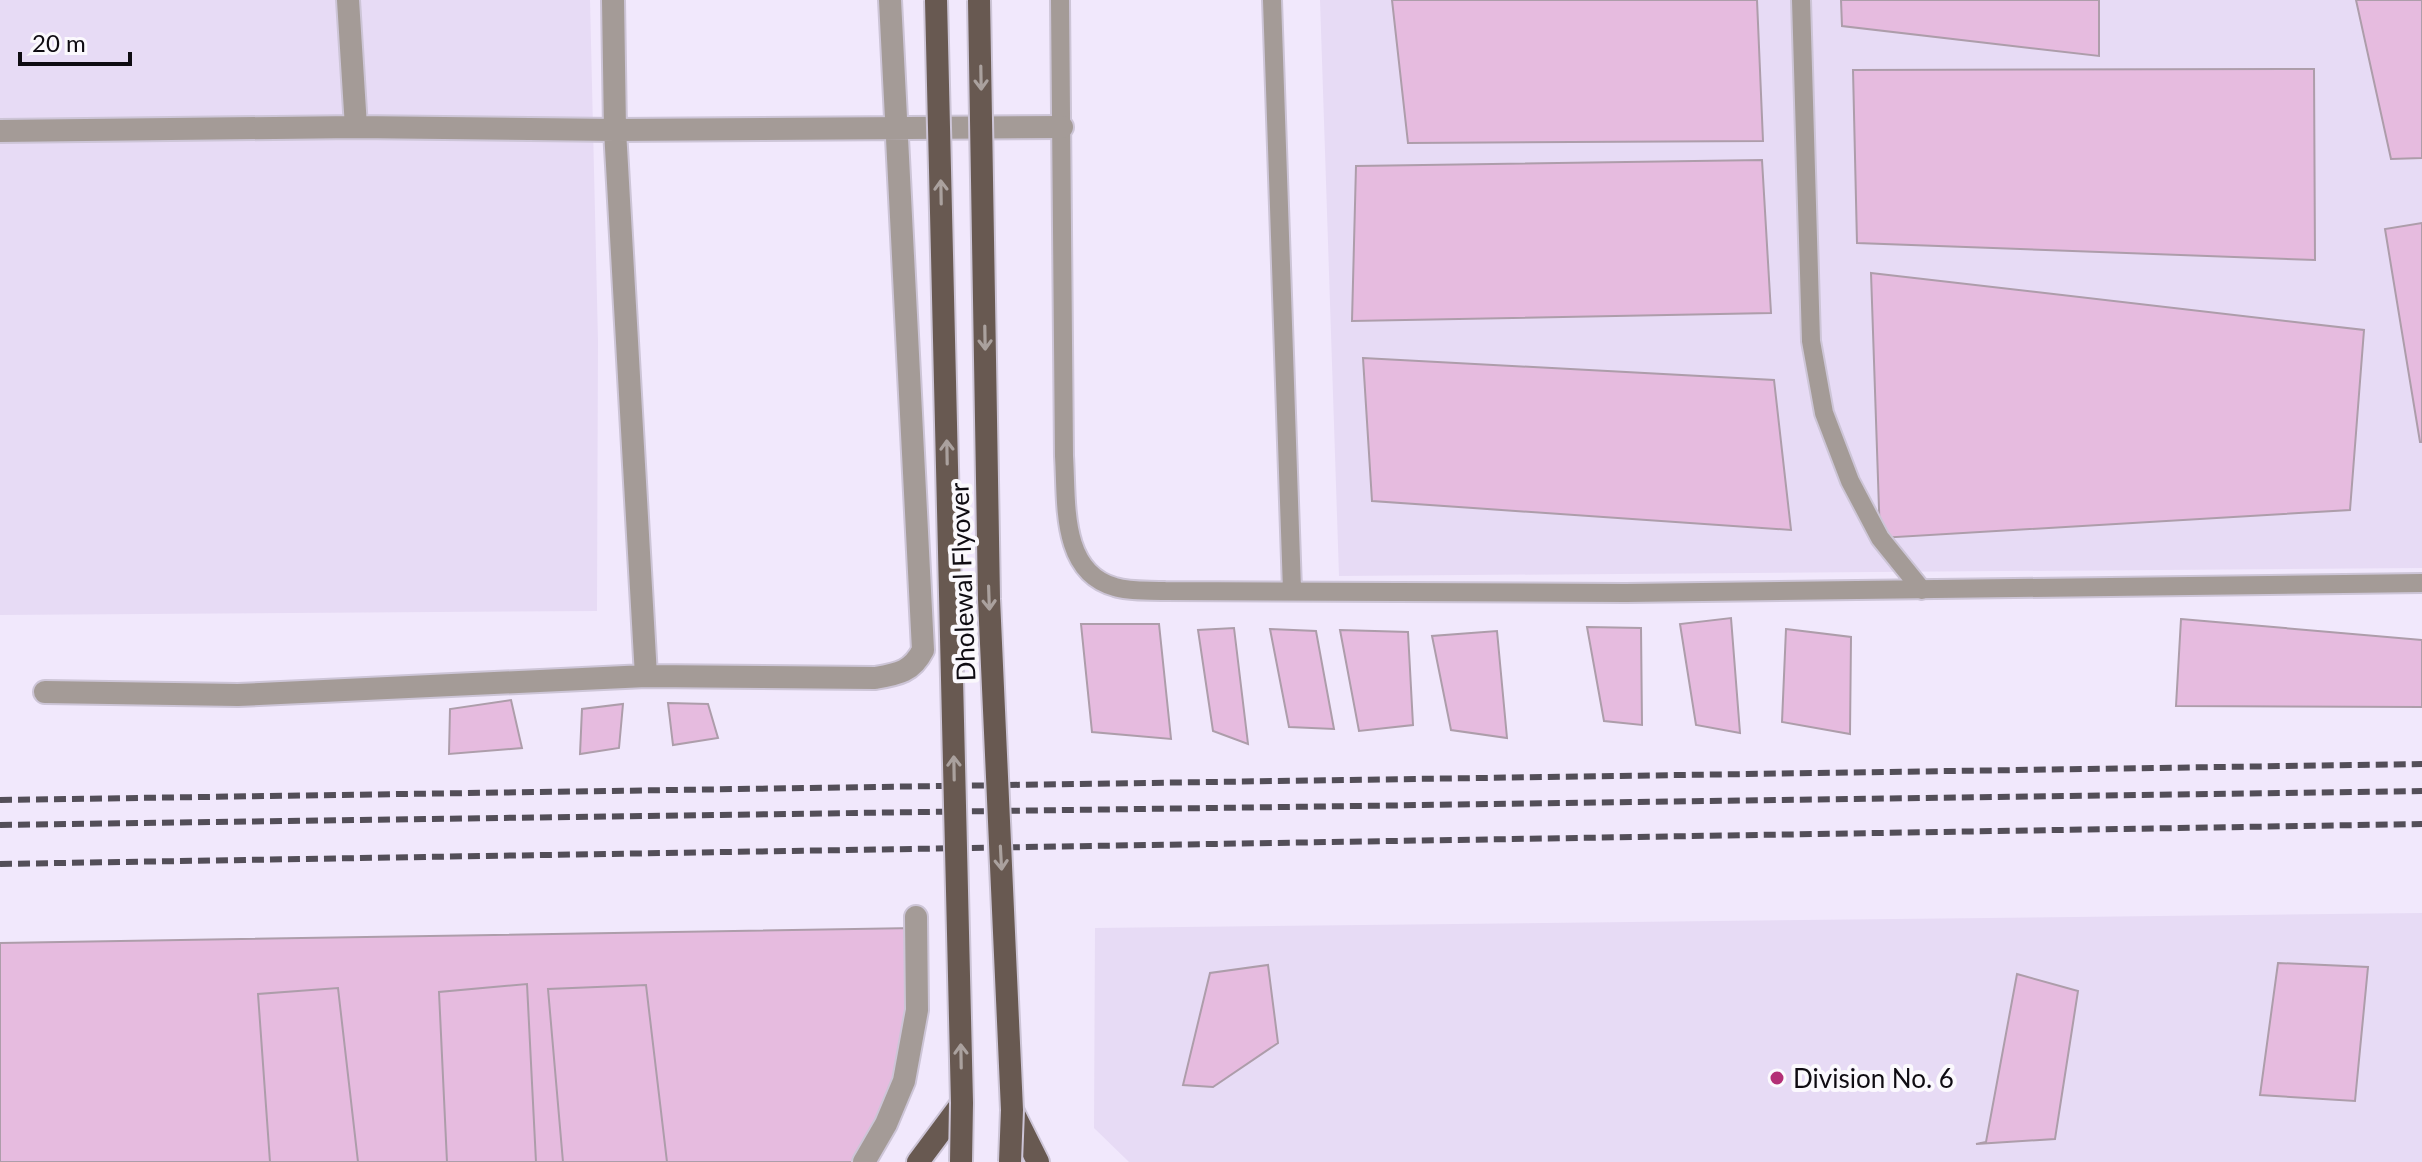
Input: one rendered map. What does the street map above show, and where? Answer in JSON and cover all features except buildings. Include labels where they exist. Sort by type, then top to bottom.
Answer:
[{"type":"main road","name":"Dholewal Flyover","points":[[936,0],[961,1162]]},
{"type":"main road","name":"Dholewal Flyover","points":[[979,0],[989,599],[1012,1110],[1010,1162]]},
{"type":"main road","points":[[918,1162],[962,1103]]},
{"type":"main road","points":[[1012,1110],[1038,1162]]},
{"type":"street","points":[[348,0],[356,127]]},
{"type":"street","points":[[613,0],[615,130],[646,676]]},
{"type":"street","points":[[45,692],[238,695],[646,676],[875,678],[907,670],[917,663],[923,650],[890,0]]},
{"type":"street","points":[[0,131],[356,127],[615,130],[1062,127]]},
{"type":"street","points":[[864,1162],[886,1124],[904,1081],[917,1010],[916,917]]},
{"type":"lane","points":[[1060,0],[1064,456],[1068,521],[1075,553],[1085,570],[1099,581],[1117,588],[1165,591],[1626,593],[2422,583]]},
{"type":"lane","points":[[1272,0],[1292,590]]},
{"type":"lane","points":[[1801,0],[1811,341],[1824,413],[1850,481],[1880,538],[1922,590]]},
{"type":"shaded area","points":[[0,0],[590,0],[598,341],[597,611],[0,615]]},
{"type":"shaded area","points":[[1320,0],[2422,0],[2422,568],[1339,576]]},
{"type":"shaded area","points":[[2422,913],[2422,1162],[1129,1162],[1094,1128],[1095,928]]},
{"type":"railway","points":[[0,800],[2422,764]]},
{"type":"railway","points":[[0,825],[2422,791]]},
{"type":"railway","points":[[0,864],[2422,824]]},
{"type":"place","name":"Division No. 6","points":[[1777,1078]]}]
